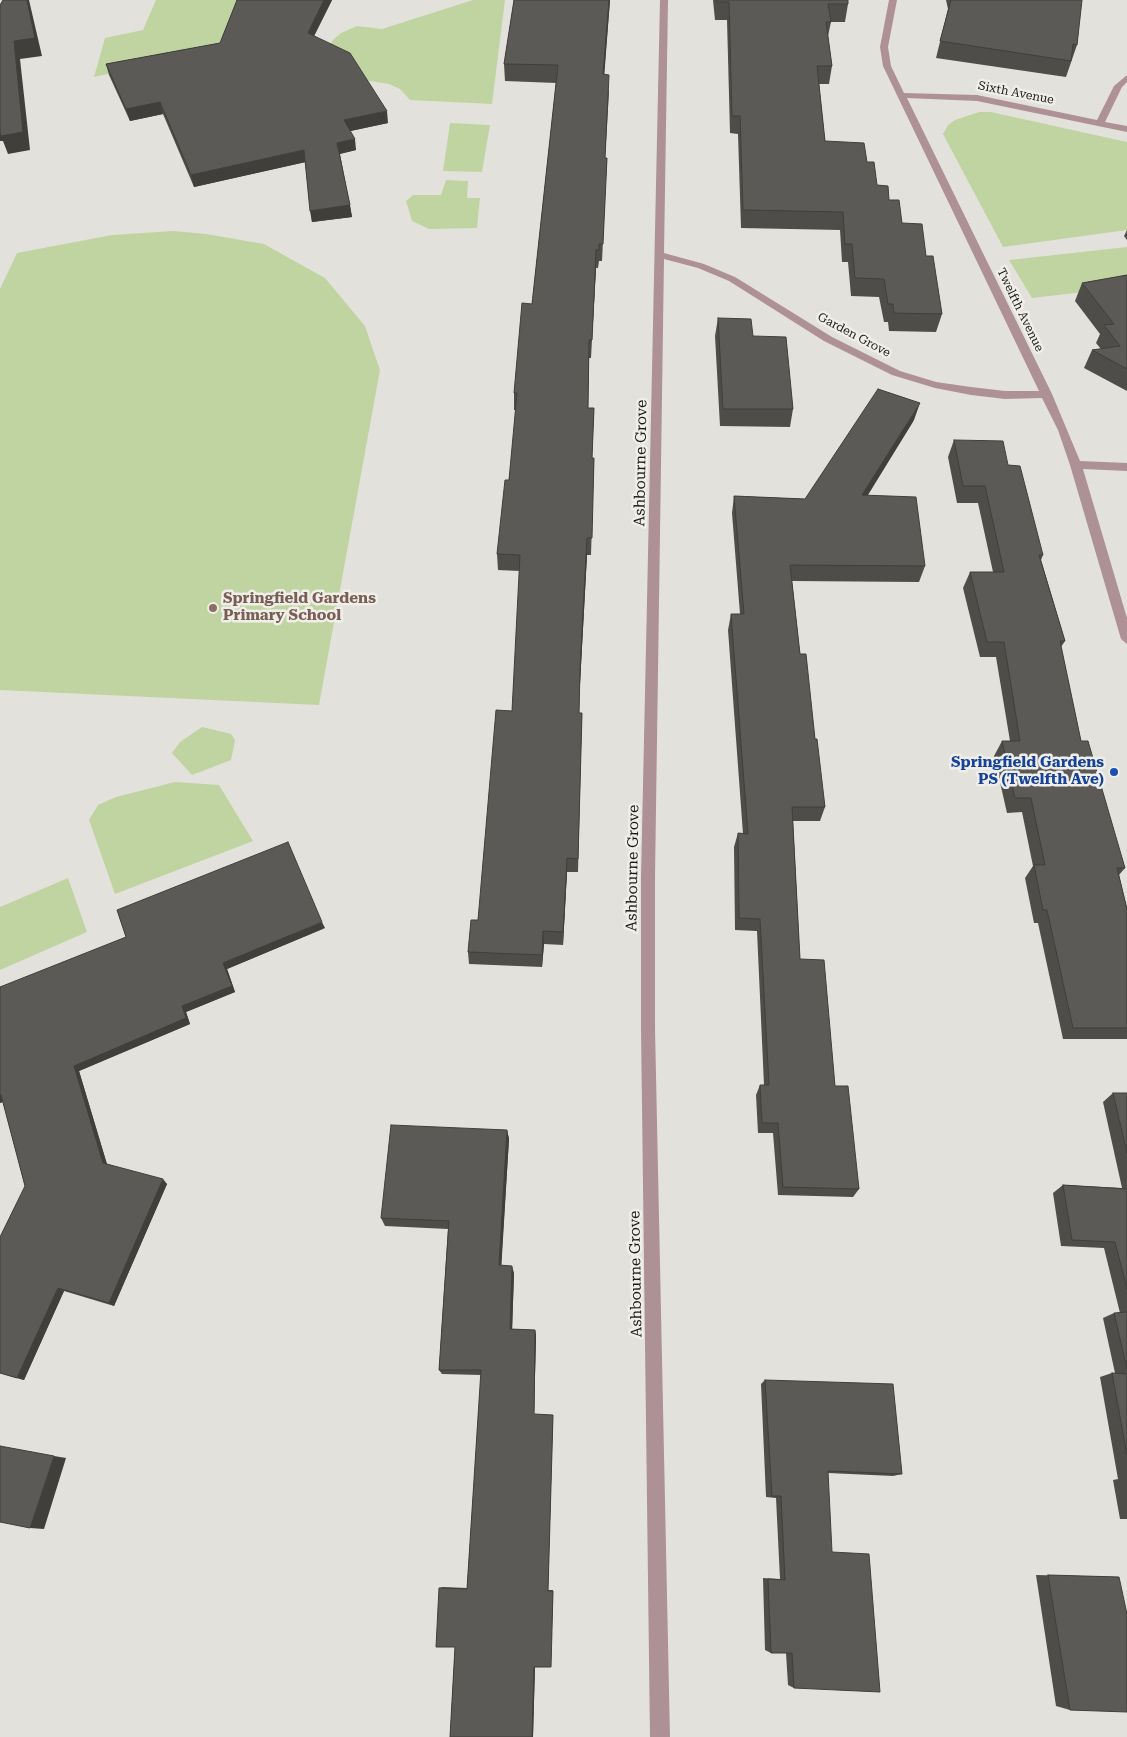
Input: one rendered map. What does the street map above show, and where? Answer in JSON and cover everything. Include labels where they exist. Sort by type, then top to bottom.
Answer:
[{"type":"street","name":"Ashbourne Grove","points":[[660,1737],[648,1019],[648,868],[661,255],[664,0]]},
{"type":"street","name":"Twelfth Avenue","points":[[893,0],[884,47],[887,66],[1047,394],[1076,465],[1127,638]]},
{"type":"street","points":[[1100,123],[1118,86],[1127,78]]},
{"type":"street","name":"Sixth Avenue","points":[[900,96],[930,95],[977,98],[1127,129]]},
{"type":"street","name":"Garden Grove","points":[[661,255],[701,266],[732,279],[828,339],[896,372],[934,384],[971,392],[1005,395],[1047,394]]},
{"type":"street","points":[[1076,465],[1127,467]]},
{"type":"green space","points":[[156,0],[241,0],[220,50],[94,77],[105,38],[143,30]]},
{"type":"green space","points":[[473,0],[505,0],[492,104],[410,100],[400,89],[389,84],[346,77],[327,49],[341,33],[357,26],[382,29]]},
{"type":"green space","points":[[979,112],[991,112],[1127,142],[1127,230],[1003,247],[943,134],[948,125],[955,120]]},
{"type":"green space","points":[[450,123],[490,125],[482,172],[443,171]]},
{"type":"green space","points":[[446,180],[468,181],[467,198],[480,198],[477,228],[429,229],[412,221],[406,201],[413,195],[441,195]]},
{"type":"green space","points":[[173,231],[206,234],[264,244],[325,278],[365,326],[380,370],[319,705],[0,690],[0,289],[17,253],[112,235]]},
{"type":"green space","points":[[1127,247],[1127,287],[1032,298],[1009,260]]},
{"type":"green space","points":[[202,727],[231,734],[235,740],[231,760],[192,775],[172,753],[180,742]]},
{"type":"green space","points":[[175,782],[219,785],[253,841],[115,894],[89,820],[98,805],[116,797]]},
{"type":"green space","points":[[68,878],[87,932],[0,970],[0,907]]},
{"type":"building","points":[[3,0],[27,0],[35,38],[14,41],[23,132],[1,136],[0,5]]},
{"type":"building","points":[[237,0],[324,0],[308,33],[350,53],[387,111],[344,120],[355,139],[337,143],[350,205],[310,211],[304,150],[191,175],[160,102],[126,109],[106,64],[220,43]]},
{"type":"building","points":[[514,0],[609,0],[603,74],[609,75],[603,244],[599,244],[599,250],[596,250],[592,340],[589,340],[588,408],[594,408],[592,458],[594,458],[592,538],[587,538],[580,668],[579,713],[582,713],[578,859],[567,858],[563,932],[543,931],[542,955],[468,952],[471,920],[478,920],[496,710],[512,711],[520,555],[497,554],[505,480],[509,480],[517,393],[514,393],[522,303],[532,304],[558,65],[504,64]]},
{"type":"building","points":[[717,0],[848,0],[848,4],[828,4],[831,22],[826,22],[832,66],[817,66],[825,141],[864,143],[867,162],[874,162],[877,185],[888,186],[889,200],[899,200],[902,223],[922,224],[926,256],[933,256],[942,314],[894,313],[893,304],[888,304],[884,279],[855,278],[852,244],[845,244],[843,212],[743,210],[740,116],[732,116],[729,2],[717,2]]},
{"type":"building","points":[[951,0],[1082,0],[1077,45],[1073,44],[1071,61],[940,41]]},
{"type":"building","points":[[1127,275],[1127,369],[1092,350],[1120,346],[1104,325],[1114,324],[1082,283]]},
{"type":"building","points":[[718,318],[751,319],[753,336],[786,337],[793,409],[723,409]]},
{"type":"building","points":[[878,389],[920,403],[862,495],[916,497],[925,566],[790,565],[800,654],[806,654],[815,739],[817,739],[825,807],[792,807],[800,959],[824,960],[835,1086],[848,1086],[859,1189],[783,1187],[778,1123],[762,1123],[760,1085],[769,1085],[760,919],[739,918],[738,833],[748,834],[731,614],[744,614],[734,496],[805,499]]},
{"type":"building","points":[[954,440],[1003,441],[1008,465],[1020,466],[1043,555],[1039,555],[1065,641],[1060,641],[1081,741],[1088,741],[1125,868],[1117,868],[1127,909],[1127,1028],[1073,1028],[1047,910],[1043,910],[1034,865],[1045,865],[1031,798],[1015,798],[1002,741],[1020,741],[1004,642],[987,642],[970,572],[1004,572],[985,486],[963,486]]},
{"type":"building","points":[[288,842],[322,922],[223,963],[232,986],[182,1006],[186,1018],[74,1066],[103,1163],[163,1179],[109,1303],[58,1288],[17,1378],[0,1373],[0,1237],[25,1186],[0,1095],[0,987],[126,937],[117,910]]},
{"type":"building","points":[[1113,1093],[1127,1093],[1127,1153]]},
{"type":"building","points":[[391,1125],[507,1130],[499,1265],[512,1266],[510,1329],[535,1330],[534,1414],[553,1415],[548,1591],[553,1591],[551,1667],[534,1667],[532,1737],[450,1737],[455,1647],[436,1647],[439,1588],[467,1589],[481,1370],[439,1370],[449,1221],[381,1218]]},
{"type":"building","points":[[1063,1185],[1127,1189],[1127,1289],[1115,1242],[1072,1240]]},
{"type":"building","points":[[1127,1312],[1127,1369],[1114,1313]]},
{"type":"building","points":[[1112,1373],[1127,1374],[1127,1455]]},
{"type":"building","points":[[765,1380],[893,1384],[902,1474],[828,1471],[832,1552],[869,1554],[880,1692],[794,1688],[792,1653],[771,1653],[768,1579],[785,1580],[781,1496],[772,1496]]},
{"type":"building","points":[[0,1446],[54,1456],[30,1528],[0,1522]]},
{"type":"building","points":[[1048,1575],[1119,1577],[1127,1614],[1127,1712],[1070,1710]]},
{"type":"place","name":"Springfield Gardens Primary School","points":[[213,608]]},
{"type":"place","name":"Springfield Gardens PS (Twelfth Ave)","points":[[1114,772]]}]
